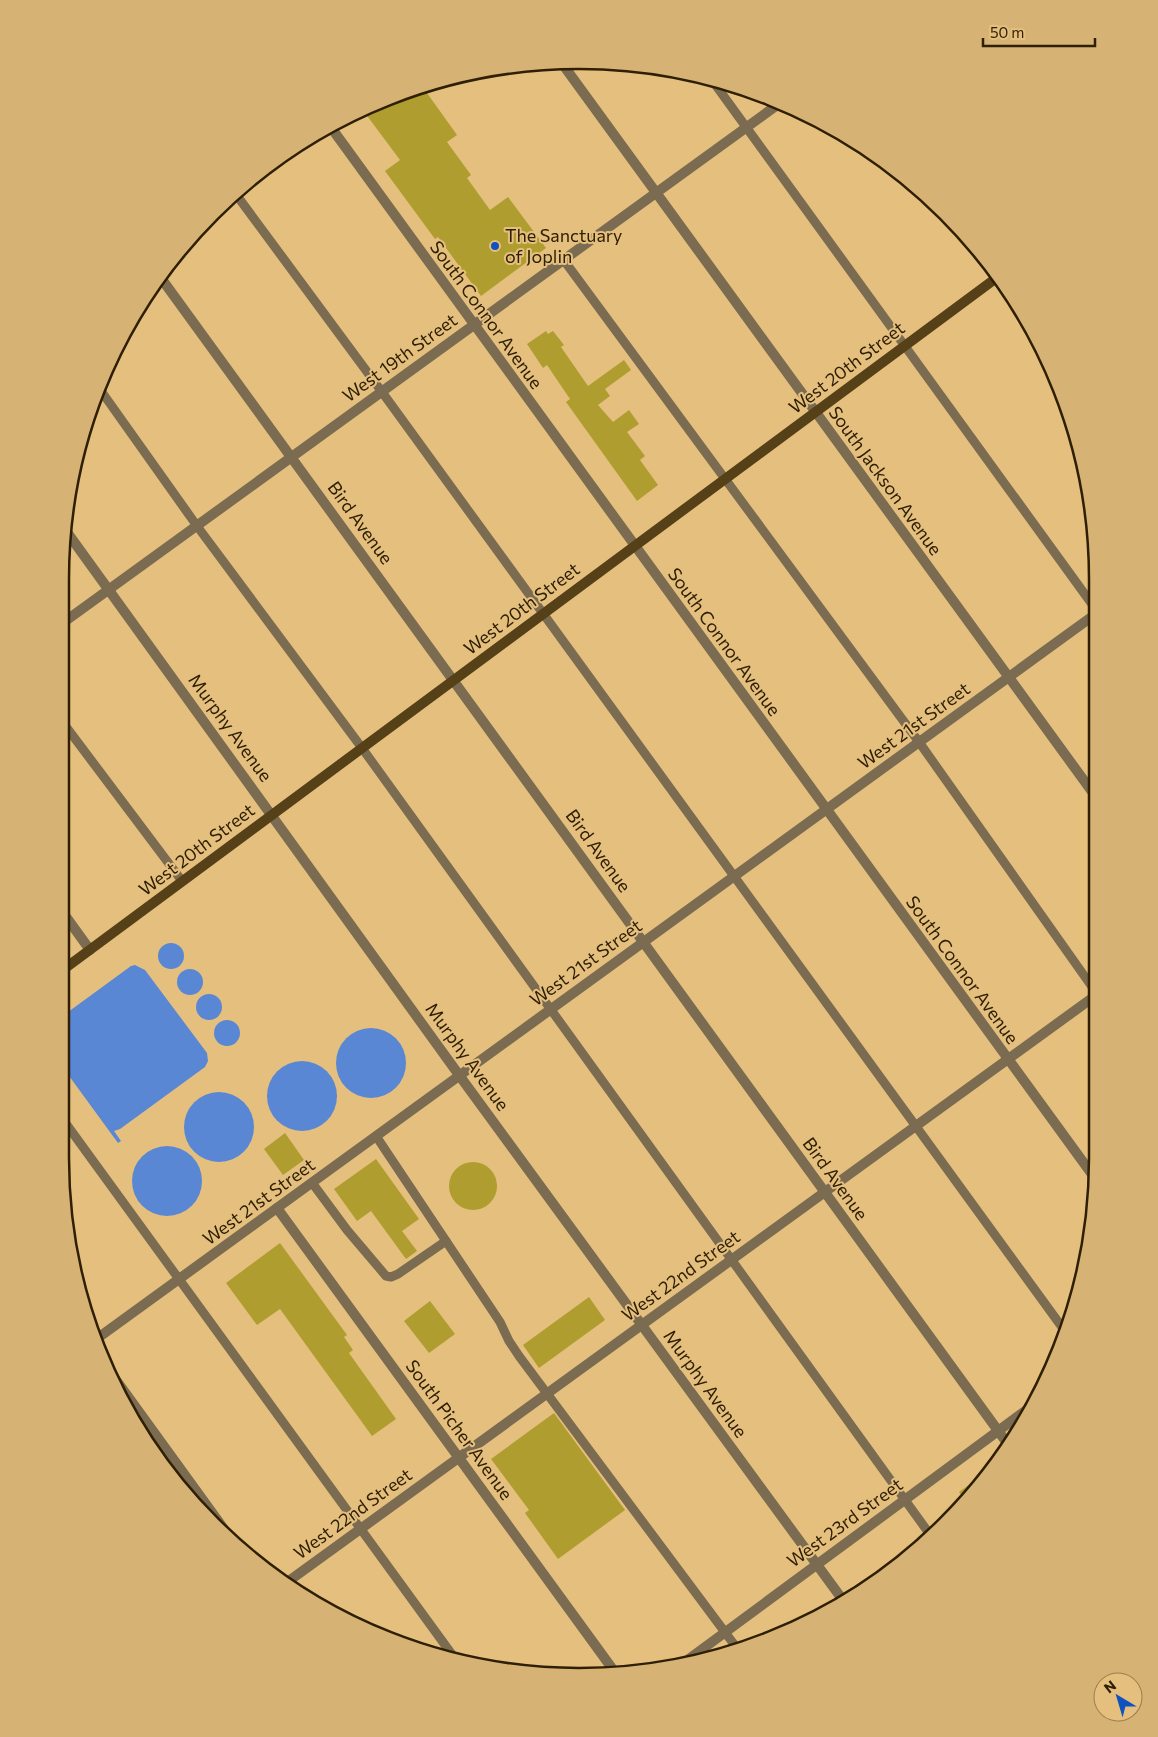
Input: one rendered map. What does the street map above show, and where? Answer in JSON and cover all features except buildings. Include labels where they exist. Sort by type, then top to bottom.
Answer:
[{"type":"main road","name":"West 20th Street","points":[[69,965],[993,281]]},
{"type":"street","name":"South Jackson Avenue","points":[[566,69],[1089,787]]},
{"type":"street","name":"West 19th Street","points":[[69,618],[773,108]]},
{"type":"street","name":"South Connor Avenue","points":[[334,132],[1089,1170]]},
{"type":"street","name":"Bird Avenue","points":[[164,282],[1004,1440]]},
{"type":"street","name":"Murphy Avenue","points":[[71,537],[459,1075],[840,1596]]},
{"type":"street","name":"West 21st Street","points":[[101,1336],[1089,618]]},
{"type":"street","points":[[69,921],[90,950]]},
{"type":"street","name":"West 22nd Street","points":[[292,1579],[1089,1000]]},
{"type":"street","name":"South Picher Avenue","points":[[278,1208],[611,1667]]},
{"type":"street","points":[[128,1397],[212,1512]]},
{"type":"street","name":"West 23rd Street","points":[[694,1655],[1020,1415]]},
{"type":"lane","points":[[718,88],[1089,601]]},
{"type":"lane","points":[[239,199],[382,392],[1060,1326]]},
{"type":"lane","points":[[564,260],[919,742],[1089,983]]},
{"type":"lane","points":[[104,395],[197,526],[362,748],[927,1531]]},
{"type":"lane","points":[[69,731],[182,881]]},
{"type":"lane","points":[[69,1128],[450,1652]]},
{"type":"lane","points":[[376,1136],[500,1322],[509,1341],[546,1394],[734,1644]]},
{"type":"lane","points":[[312,1184],[346,1230],[386,1276],[392,1277],[398,1274],[446,1241]]},
{"type":"water","points":[[171,943],[180,947],[184,956],[180,965],[171,969],[162,965],[158,956],[162,947]]},
{"type":"water","points":[[135,965],[145,970],[207,1053],[208,1061],[205,1067],[120,1129],[114,1131],[121,1141],[118,1143],[69,1076],[69,1011]]},
{"type":"water","points":[[190,969],[199,973],[203,982],[199,991],[190,995],[181,991],[177,982],[181,973]]},
{"type":"water","points":[[209,994],[218,998],[222,1007],[218,1016],[209,1020],[200,1016],[196,1007],[200,998]]},
{"type":"water","points":[[227,1020],[236,1024],[240,1033],[236,1042],[227,1046],[218,1042],[214,1033],[218,1024]]},
{"type":"water","points":[[378,1028],[391,1034],[400,1043],[404,1049],[406,1063],[404,1077],[396,1088],[385,1096],[364,1098],[357,1096],[346,1088],[338,1077],[336,1056],[338,1049],[346,1038],[357,1030]]},
{"type":"water","points":[[309,1061],[322,1067],[331,1076],[335,1082],[337,1096],[335,1110],[327,1121],[316,1129],[295,1131],[288,1129],[277,1121],[269,1110],[267,1089],[269,1082],[277,1071],[288,1063]]},
{"type":"water","points":[[226,1092],[239,1098],[248,1107],[252,1113],[254,1127],[252,1141],[244,1152],[233,1160],[212,1162],[205,1160],[194,1152],[186,1141],[184,1120],[186,1113],[194,1102],[205,1094]]},
{"type":"water","points":[[174,1146],[187,1152],[196,1161],[200,1167],[202,1181],[200,1195],[192,1206],[181,1214],[160,1216],[153,1214],[142,1206],[134,1195],[132,1174],[134,1167],[142,1156],[153,1148]]},
{"type":"place","name":"The Sanctuary of Joplin","points":[[495,246]]}]
